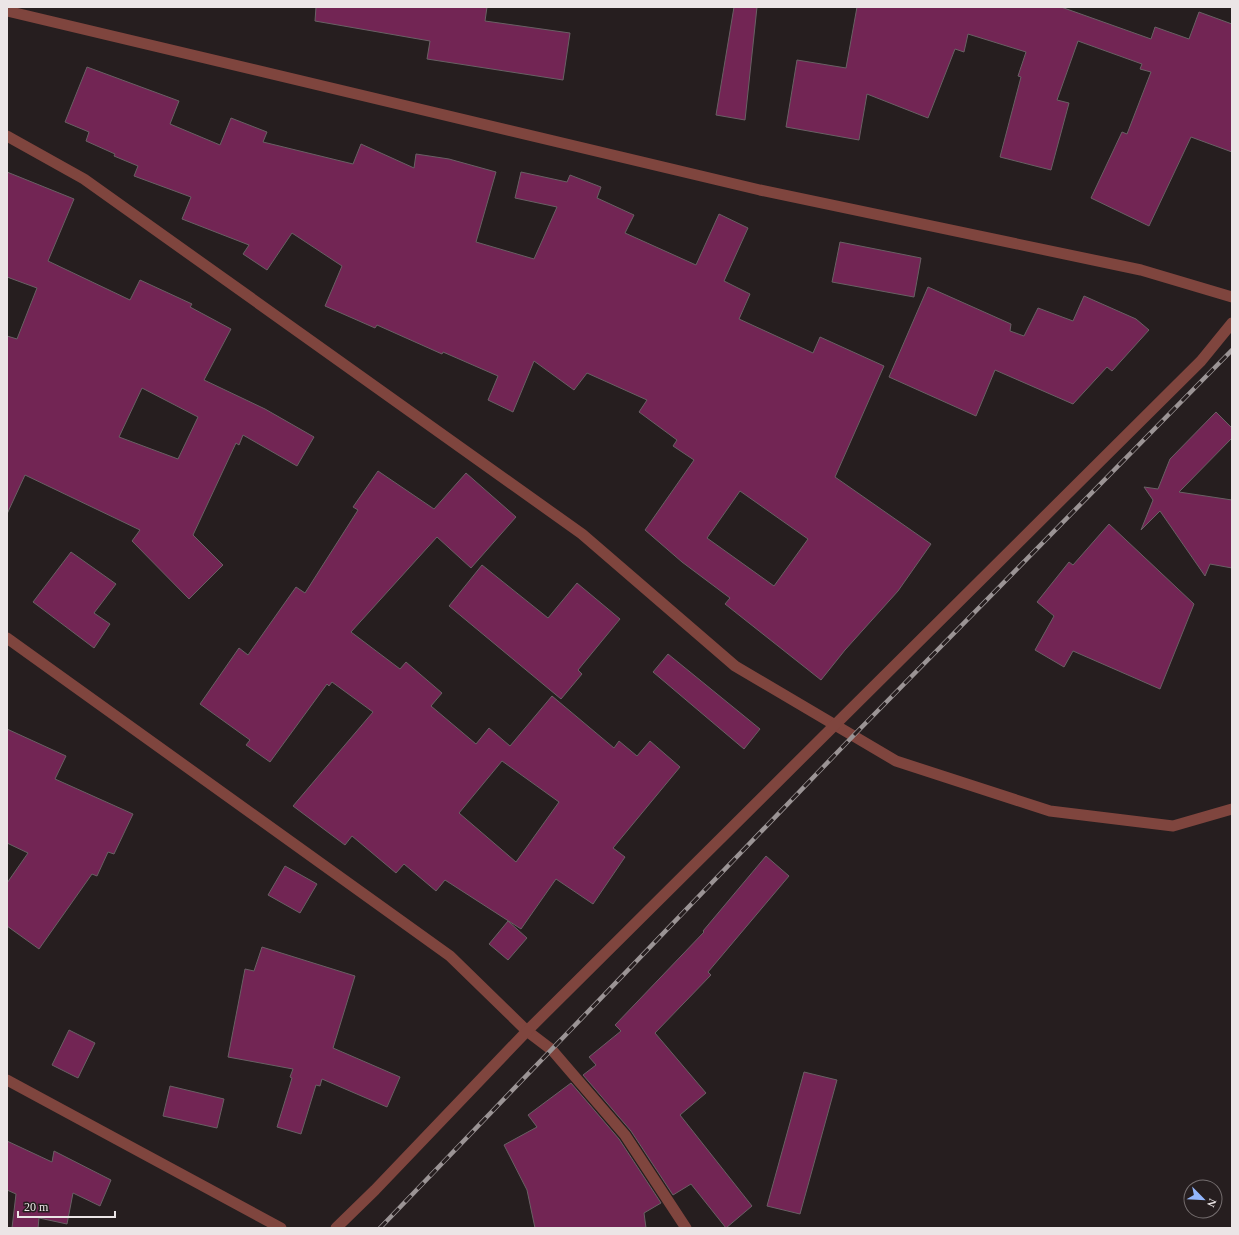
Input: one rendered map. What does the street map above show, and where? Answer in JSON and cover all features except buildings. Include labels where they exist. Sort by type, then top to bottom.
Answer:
[{"type":"street","points":[[7,11],[760,190],[1141,270],[1232,297]]},
{"type":"street","points":[[7,136],[84,179],[291,325],[582,534],[735,666],[896,761],[1050,811],[1173,826],[1232,809]]},
{"type":"street","points":[[336,1228],[375,1190],[527,1031],[1201,361],[1232,323]]},
{"type":"street","points":[[7,638],[450,956],[527,1031],[552,1050],[625,1135],[686,1228]]},
{"type":"street","points":[[7,1080],[281,1228]]},
{"type":"railway","points":[[380,1228],[854,735],[1232,350]]}]
